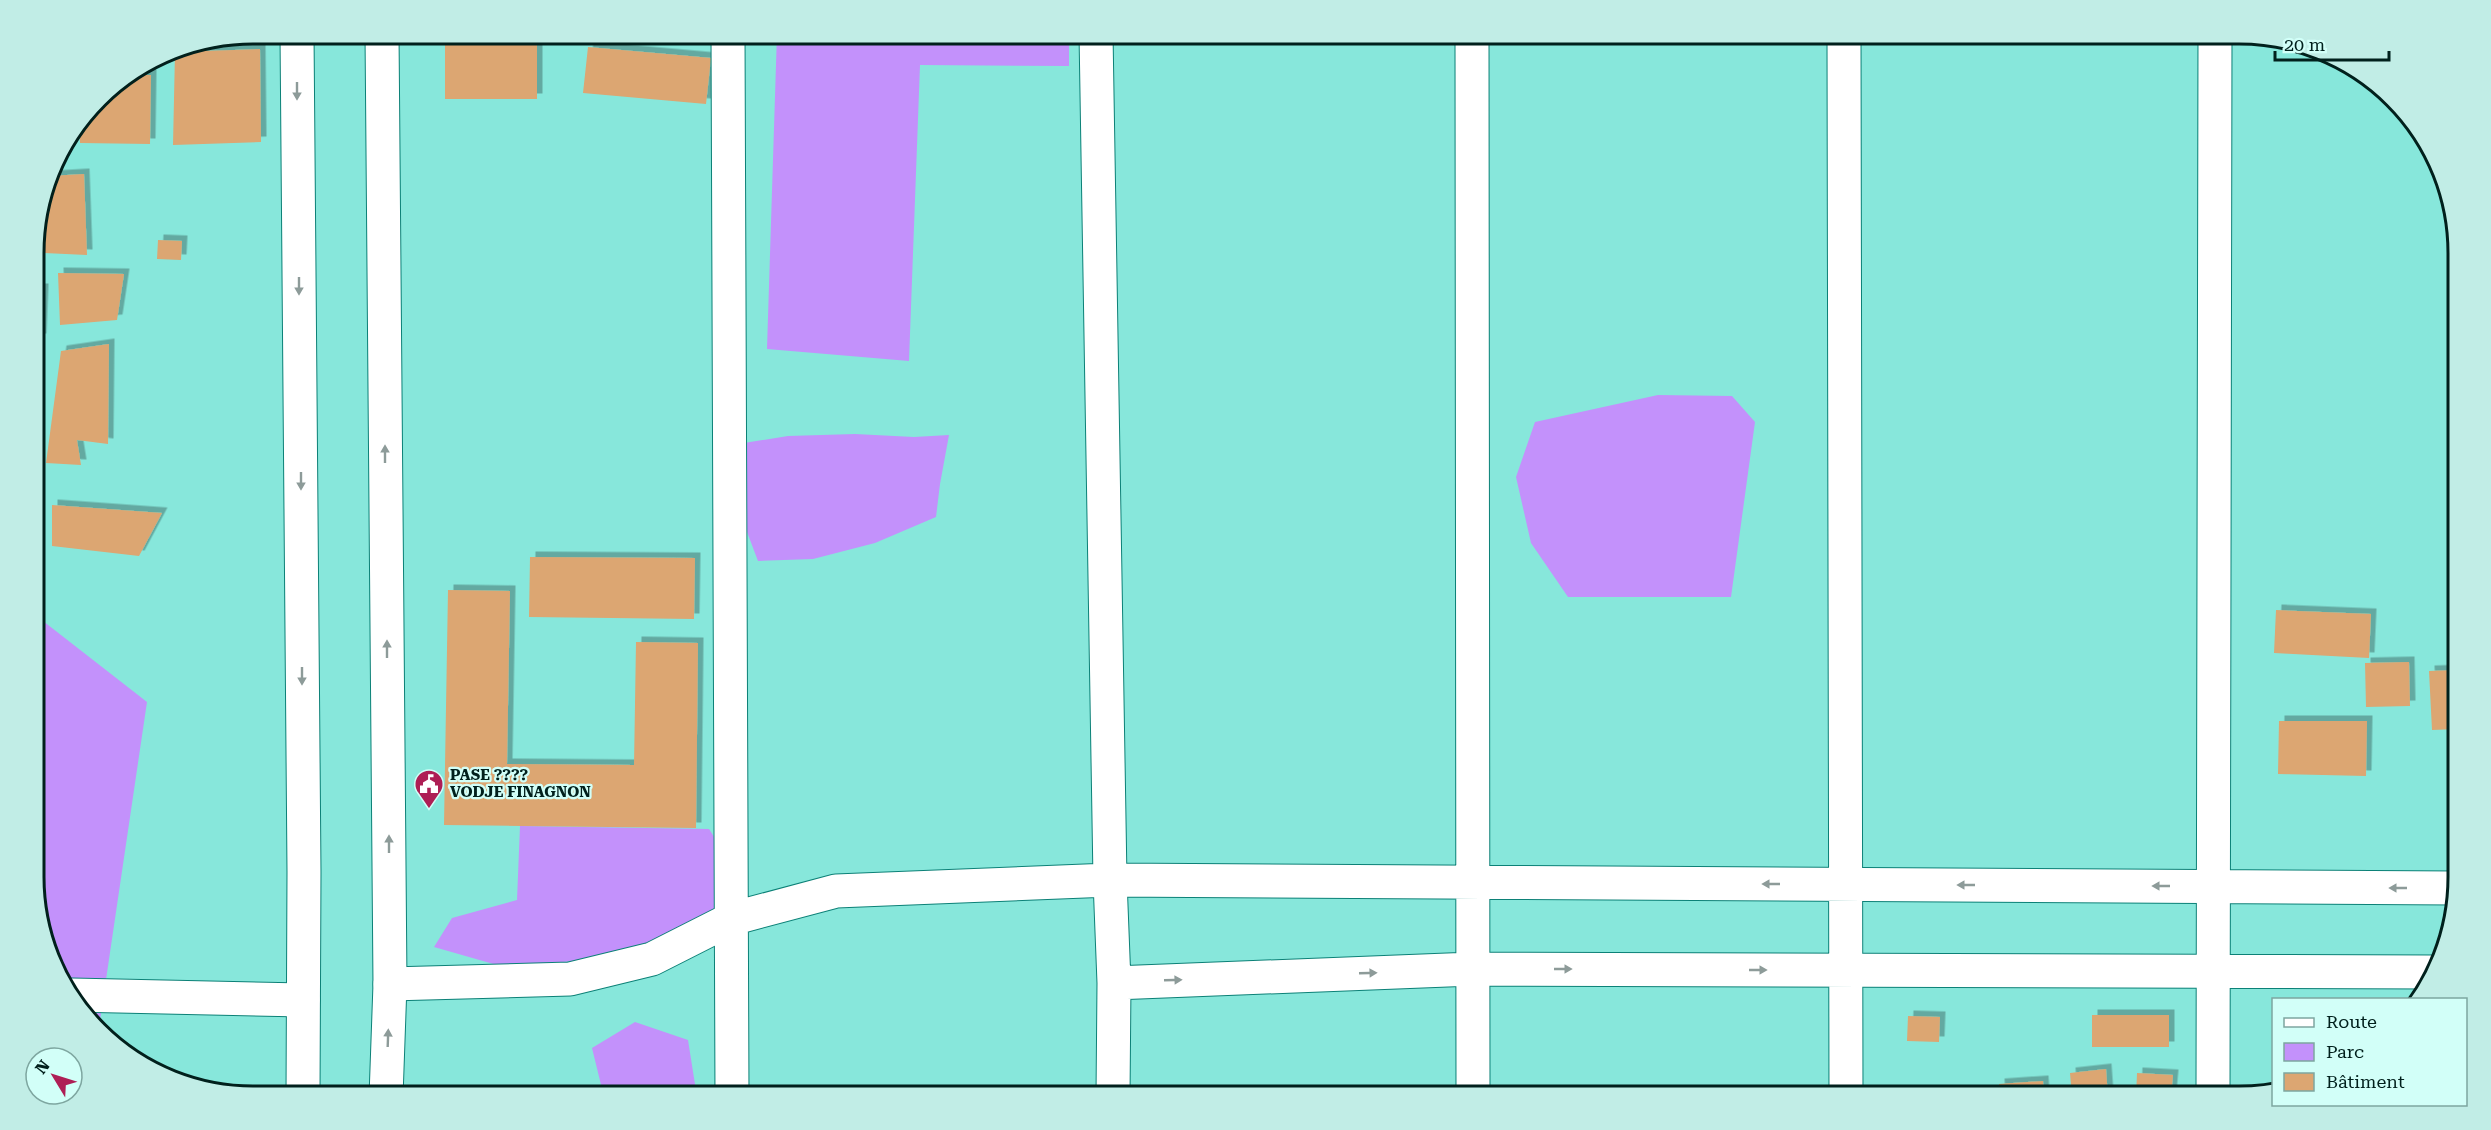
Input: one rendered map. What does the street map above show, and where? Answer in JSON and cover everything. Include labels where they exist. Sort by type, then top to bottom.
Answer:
[{"type":"street","points":[[297,44],[304,860],[303,1086]]},
{"type":"street","points":[[382,44],[390,984],[386,1086]]},
{"type":"street","points":[[728,44],[732,1086]]},
{"type":"street","points":[[1096,44],[1110,880],[1114,982],[1113,1086]]},
{"type":"street","points":[[1472,44],[1473,1086]]},
{"type":"street","points":[[1844,44],[1846,1086]]},
{"type":"street","points":[[2213,1086],[2215,44]]},
{"type":"street","points":[[390,984],[570,979],[652,959],[731,919],[836,891],[1110,880],[2447,888]]},
{"type":"street","points":[[1114,982],[1473,969],[2425,972]]},
{"type":"street","points":[[80,995],[303,1000]]},
{"type":"green space","points":[[777,44],[1069,44],[1069,66],[920,65],[909,361],[767,349]]},
{"type":"green space","points":[[1658,395],[1732,396],[1755,422],[1731,597],[1568,597],[1531,543],[1516,477],[1535,422]]},
{"type":"green space","points":[[855,434],[914,437],[949,435],[936,517],[875,543],[813,559],[758,561],[724,471],[744,443],[788,436]]},
{"type":"green space","points":[[44,622],[147,702],[100,1020],[71,982],[59,958],[45,905]]},
{"type":"green space","points":[[520,826],[709,829],[737,872],[714,926],[666,953],[504,967],[434,947],[452,918],[517,900]]},
{"type":"green space","points":[[635,1022],[688,1040],[695,1086],[601,1086],[592,1048]]},
{"type":"building","points":[[445,44],[537,44],[537,99],[445,99]]},
{"type":"building","points":[[588,47],[711,58],[706,104],[583,93]]},
{"type":"building","points":[[260,49],[261,142],[173,145],[175,58],[197,51]]},
{"type":"building","points":[[142,75],[151,75],[150,144],[80,143],[80,135],[115,95]]},
{"type":"building","points":[[84,174],[87,255],[44,253],[48,211],[58,176]]},
{"type":"building","points":[[158,240],[182,241],[181,260],[157,259]]},
{"type":"building","points":[[58,273],[124,274],[117,320],[60,325]]},
{"type":"building","points":[[109,344],[108,444],[77,440],[81,465],[46,463],[61,351]]},
{"type":"building","points":[[52,505],[162,513],[139,556],[52,546]]},
{"type":"building","points":[[530,557],[695,558],[694,619],[529,617]]},
{"type":"building","points":[[448,590],[510,591],[507,764],[634,765],[636,642],[698,643],[696,828],[444,825]]},
{"type":"building","points":[[2276,610],[2371,614],[2369,658],[2274,653]]},
{"type":"building","points":[[2409,662],[2410,706],[2366,707],[2365,663]]},
{"type":"building","points":[[2448,670],[2448,729],[2432,730],[2429,671]]},
{"type":"building","points":[[2279,721],[2367,721],[2366,776],[2278,774]]},
{"type":"building","points":[[2092,1015],[2169,1015],[2169,1047],[2092,1047]]},
{"type":"building","points":[[1908,1016],[1940,1017],[1939,1042],[1907,1041]]},
{"type":"building","points":[[2106,1069],[2107,1086],[2071,1086],[2070,1073]]},
{"type":"building","points":[[2137,1073],[2173,1075],[2172,1086],[2136,1086]]},
{"type":"building","points":[[2043,1081],[2043,1086],[1999,1086],[1999,1084]]},
{"type":"place","name":"PASE ???? VODJE FINAGNON","points":[[429,810]]}]
